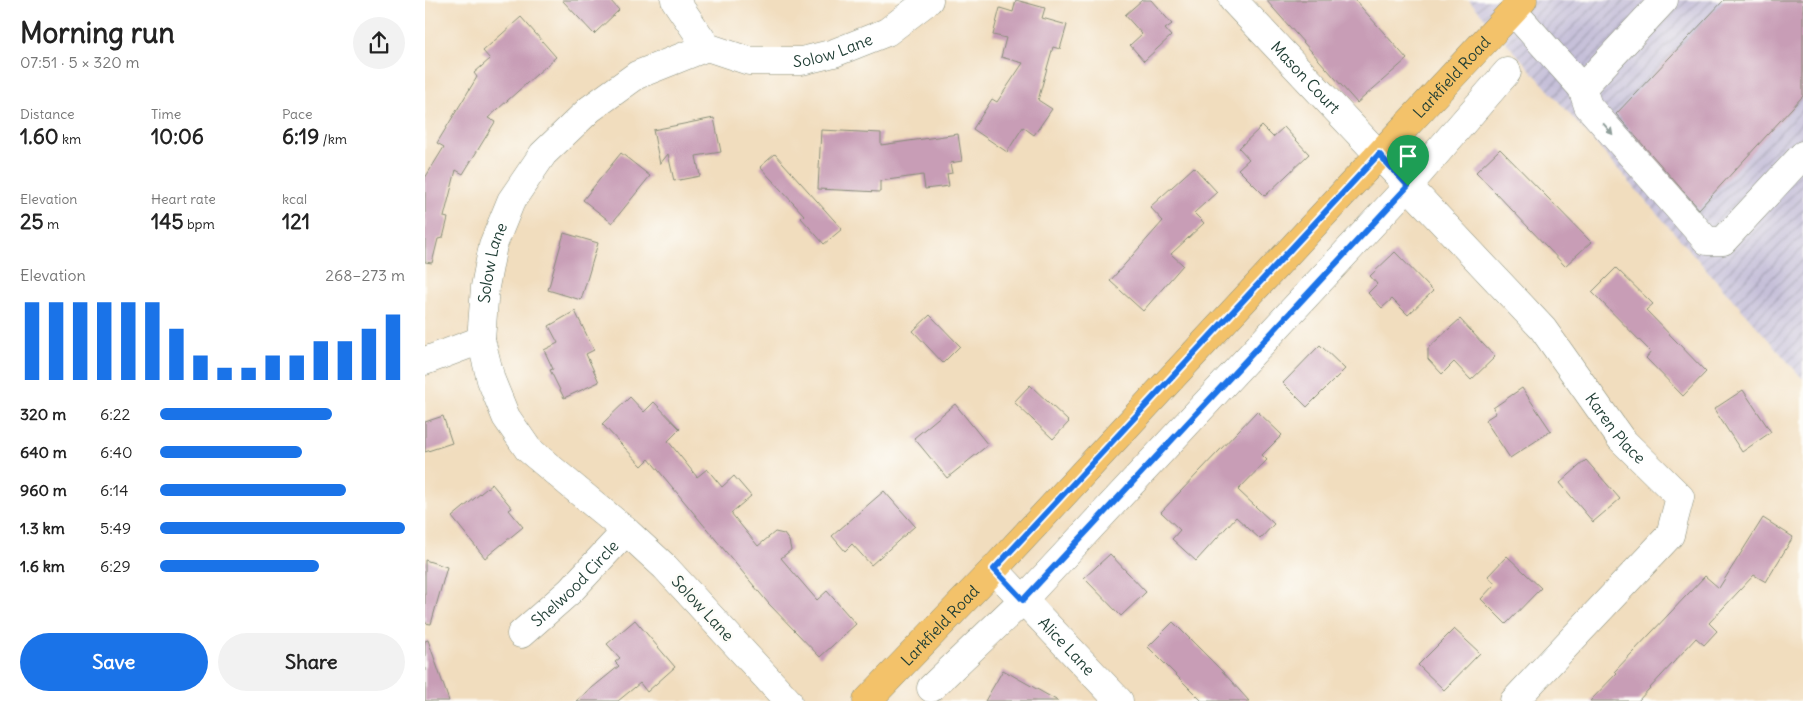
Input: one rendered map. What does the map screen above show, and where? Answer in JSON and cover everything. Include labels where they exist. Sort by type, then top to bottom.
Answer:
[{"type":"main road","name":"Larkfield Road","points":[[867,701],[994,569],[1518,6]]},
{"type":"street","points":[[675,0],[707,47]]},
{"type":"street","name":"Solow Lane","points":[[788,701],[665,567],[626,531],[529,449],[506,417],[491,380],[481,340],[485,287],[493,245],[511,201],[543,154],[590,109],[637,75],[707,47],[749,61],[802,61],[834,53],[887,32],[929,0]]},
{"type":"street","name":"Mason Court","points":[[1233,0],[1379,154]]},
{"type":"street","points":[[1582,88],[1664,0]]},
{"type":"street","points":[[1518,6],[1582,88],[1588,106],[1707,241],[1723,241],[1803,155]]},
{"type":"street","points":[[931,688],[1023,600],[1408,186],[1507,72]]},
{"type":"street","name":"Karen Place","points":[[1379,154],[1543,329],[1621,439],[1680,497],[1670,535],[1514,701]]},
{"type":"street","points":[[425,361],[481,340]]},
{"type":"street","name":"Shelwood Circle","points":[[521,634],[569,591],[626,531]]},
{"type":"street","name":"Alice Lane","points":[[994,569],[1119,701]]},
{"type":"shaded area","points":[[1469,0],[1803,0],[1803,379]]},
{"type":"building","points":[[562,0],[610,0],[619,10],[594,34]]},
{"type":"building","points":[[1016,0],[1045,8],[1042,18],[1067,25],[1060,49],[1053,47],[1038,100],[1052,109],[1034,135],[1023,127],[1007,152],[973,129],[992,99],[997,102],[1023,63],[1001,57],[1006,38],[993,35],[1000,8],[1013,12]]},
{"type":"building","points":[[1142,0],[1151,0],[1172,24],[1165,29],[1171,36],[1144,61],[1130,45],[1142,34],[1125,15]]},
{"type":"building","points":[[1266,0],[1355,0],[1407,59],[1357,103]]},
{"type":"building","points":[[1724,0],[1803,0],[1803,96],[1699,209],[1616,114]]},
{"type":"building","points":[[521,17],[556,57],[488,118],[495,122],[463,174],[456,170],[444,217],[448,218],[443,238],[438,239],[432,263],[425,262],[425,178],[444,147],[437,143],[477,77],[474,73],[490,59],[483,51]]},
{"type":"building","points":[[714,118],[721,152],[696,156],[700,176],[674,181],[668,154],[660,164],[653,130]]},
{"type":"building","points":[[1262,126],[1273,137],[1284,127],[1309,154],[1265,196],[1238,169],[1249,159],[1239,148]]},
{"type":"building","points":[[821,130],[881,133],[881,145],[958,134],[962,161],[950,163],[952,173],[947,174],[949,186],[925,189],[923,175],[880,181],[880,192],[818,189]]},
{"type":"building","points":[[1500,149],[1591,242],[1565,266],[1476,172]]},
{"type":"building","points":[[621,153],[650,176],[612,223],[583,200]]},
{"type":"building","points":[[775,154],[842,229],[824,244],[801,218],[804,215],[760,167]]},
{"type":"building","points":[[1194,167],[1217,192],[1194,213],[1204,223],[1171,254],[1183,265],[1143,311],[1110,281],[1163,221],[1150,207]]},
{"type":"building","points":[[564,233],[598,243],[581,300],[548,290]]},
{"type":"building","points":[[1395,252],[1433,291],[1408,315],[1392,299],[1382,308],[1368,293],[1377,284],[1370,276]]},
{"type":"building","points":[[1616,268],[1653,304],[1646,310],[1706,372],[1683,396],[1646,358],[1651,352],[1592,292]]},
{"type":"building","points":[[575,311],[594,350],[586,354],[599,382],[564,398],[550,370],[553,369],[544,350],[558,343],[549,326]]},
{"type":"building","points":[[930,315],[960,346],[943,363],[913,331]]},
{"type":"building","points":[[1460,319],[1495,357],[1471,380],[1454,362],[1442,374],[1428,359],[1428,348]]},
{"type":"building","points":[[1320,345],[1345,369],[1307,407],[1283,383]]},
{"type":"building","points":[[1030,385],[1069,422],[1053,439],[1014,402]]},
{"type":"building","points":[[1522,388],[1551,431],[1510,458],[1485,420],[1496,413],[1493,408]]},
{"type":"building","points":[[1743,390],[1771,432],[1742,452],[1714,409]]},
{"type":"building","points":[[630,397],[644,412],[654,402],[680,429],[668,441],[697,477],[707,469],[722,487],[734,476],[751,496],[731,513],[758,546],[775,532],[784,534],[789,541],[791,550],[781,558],[817,600],[827,591],[856,624],[820,657],[769,604],[649,459],[642,466],[602,424]]},
{"type":"building","points":[[955,404],[988,445],[947,478],[914,438]]},
{"type":"building","points":[[1257,411],[1282,435],[1262,455],[1267,460],[1238,490],[1274,524],[1260,539],[1236,517],[1196,561],[1172,539],[1180,530],[1161,512]]},
{"type":"building","points":[[443,416],[452,443],[425,452],[425,422]]},
{"type":"building","points":[[1586,460],[1620,499],[1593,522],[1560,483]]},
{"type":"building","points":[[492,484],[512,508],[509,510],[523,527],[485,558],[452,517]]},
{"type":"building","points":[[884,491],[915,526],[871,565],[852,544],[845,551],[832,536]]},
{"type":"building","points":[[1763,518],[1793,537],[1766,582],[1754,575],[1709,623],[1717,631],[1704,645],[1696,638],[1638,701],[1590,701],[1617,673],[1615,671],[1705,576],[1719,588]]},
{"type":"building","points":[[1110,554],[1146,592],[1121,616],[1084,578]]},
{"type":"building","points":[[1507,556],[1541,588],[1506,624],[1481,599],[1495,584],[1488,576]]},
{"type":"building","points":[[425,560],[447,567],[431,624],[425,623]]},
{"type":"building","points":[[635,620],[675,667],[647,692],[640,683],[618,701],[576,701],[619,666],[615,662],[620,658],[607,644]]},
{"type":"building","points":[[1173,622],[1249,701],[1202,701],[1148,647]]},
{"type":"building","points":[[1454,629],[1480,653],[1444,690],[1418,665]]},
{"type":"building","points":[[428,640],[449,701],[425,701],[425,641]]},
{"type":"building","points":[[1003,670],[1058,701],[985,701]]},
{"type":"route","points":[[1379,154],[1408,186],[1023,600],[994,569],[1379,154]]}]
